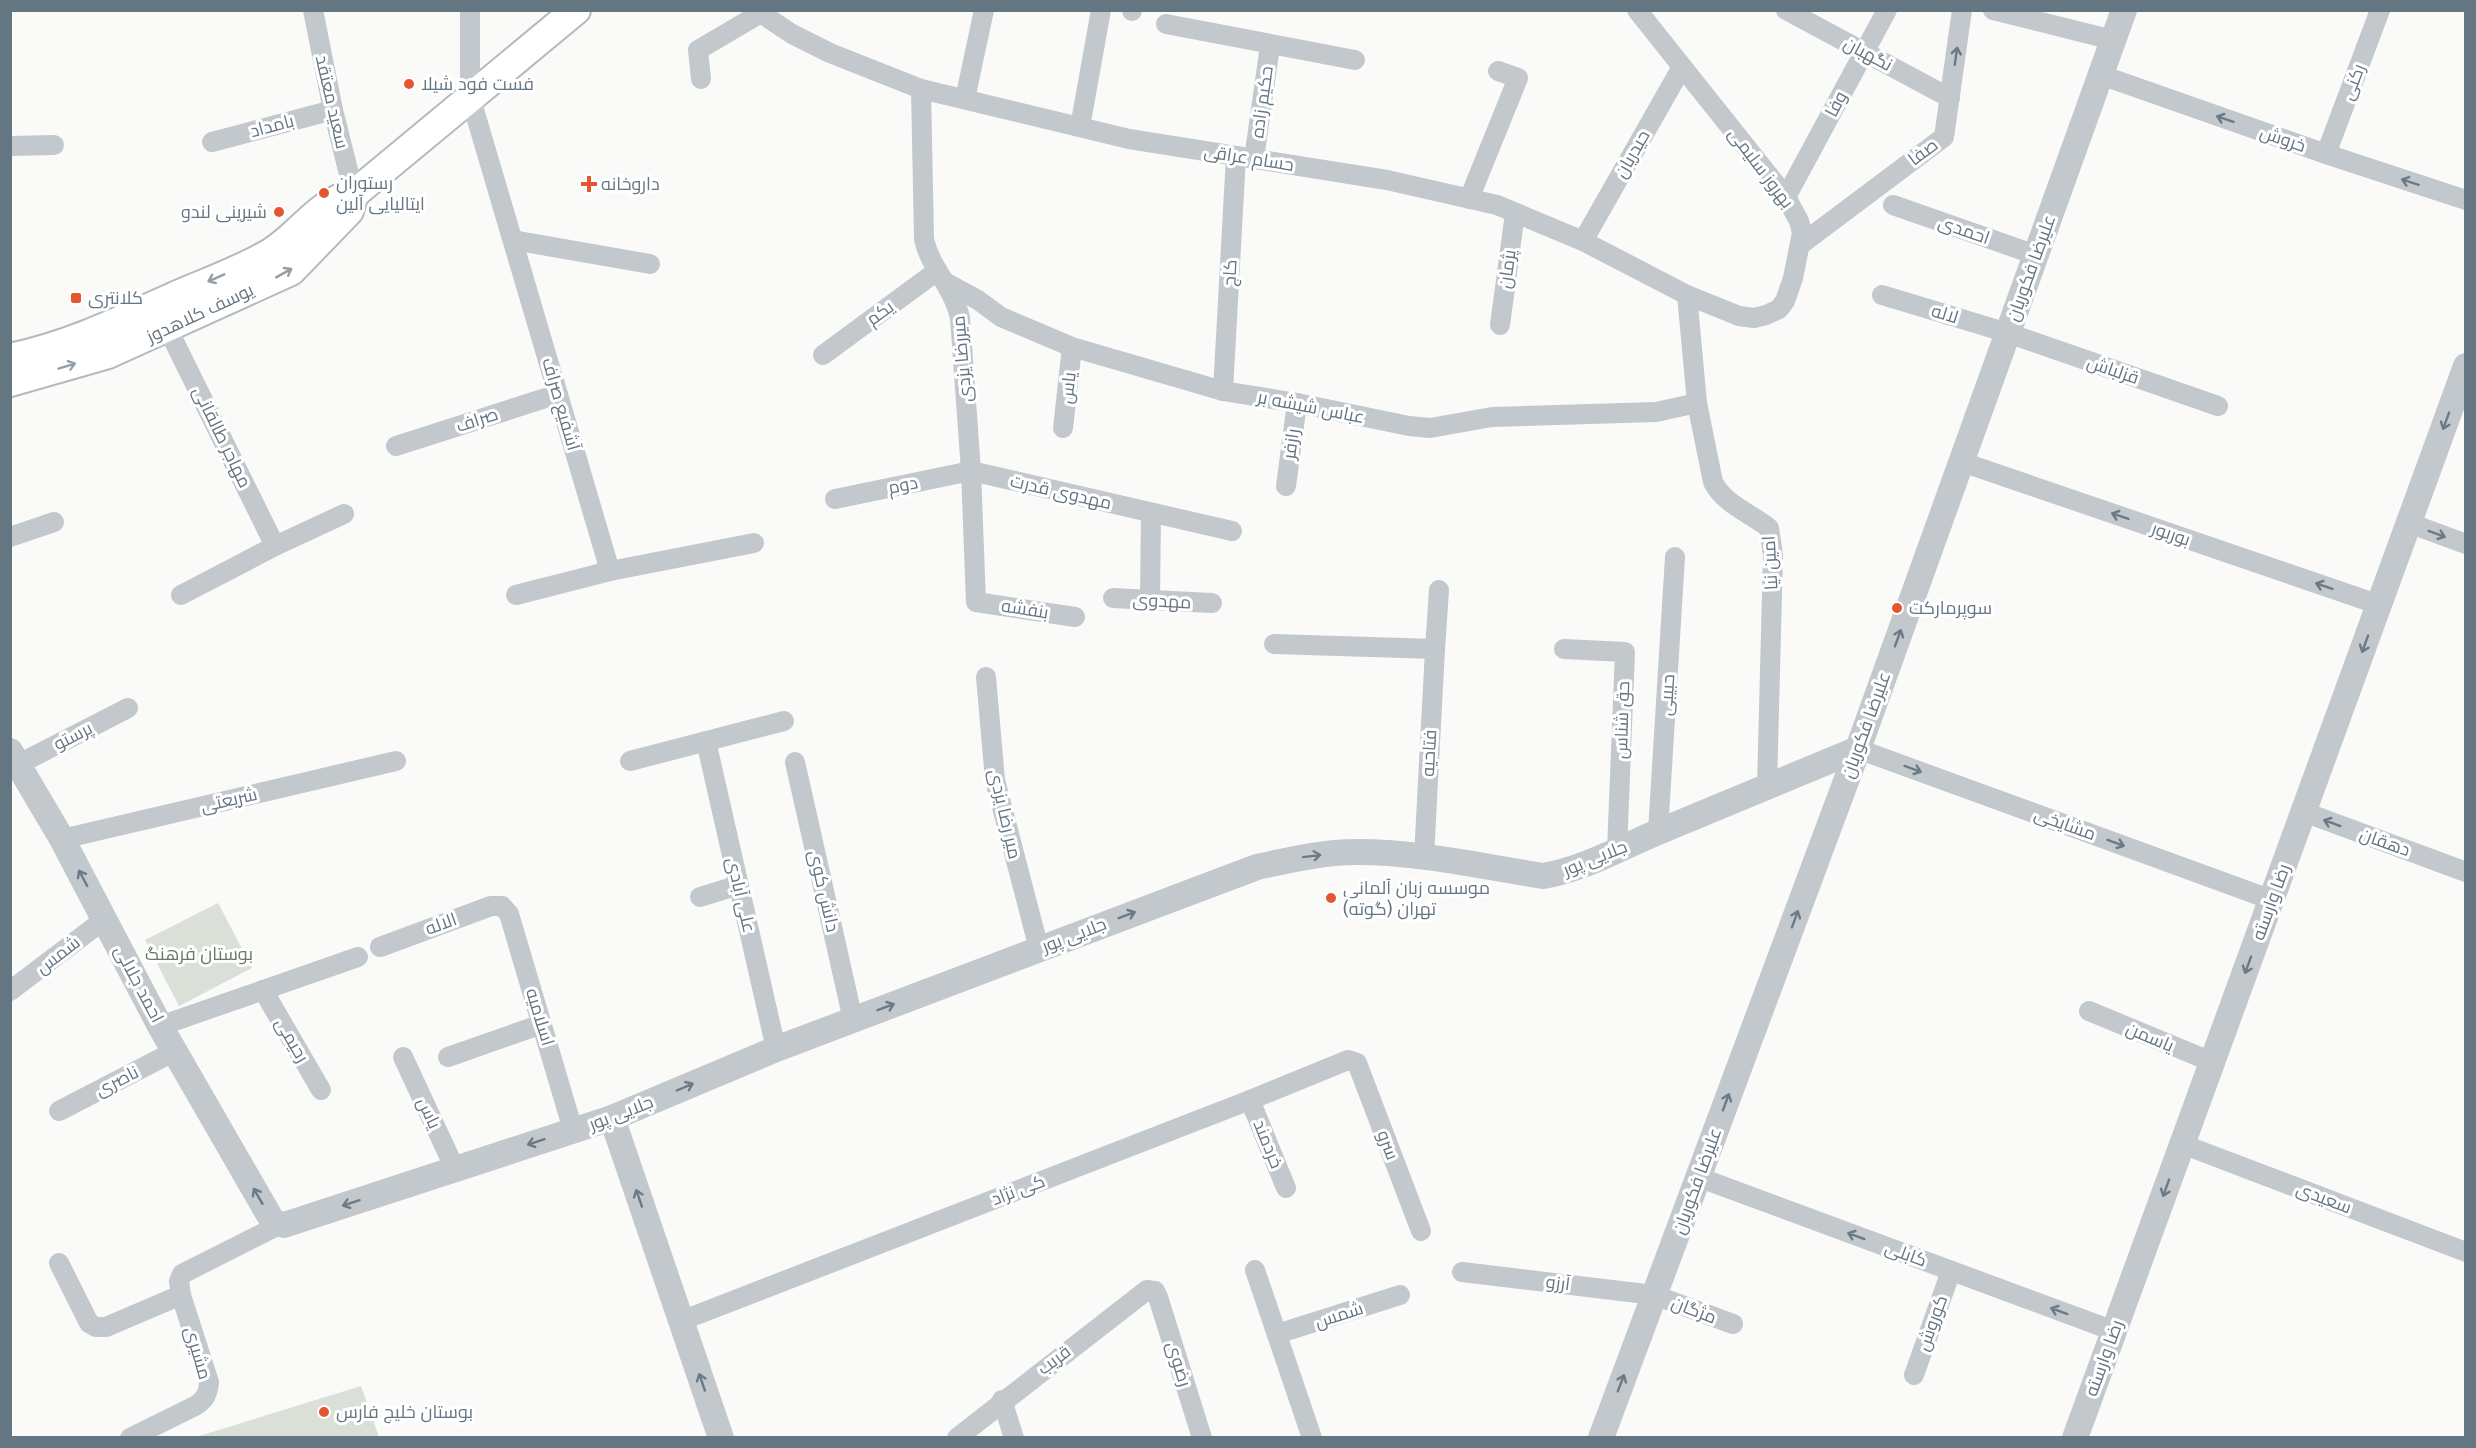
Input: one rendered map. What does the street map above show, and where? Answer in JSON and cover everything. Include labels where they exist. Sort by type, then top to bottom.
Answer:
[{"type":"main road","name":"یوسف کلاهدوز","points":[[10,382],[108,354],[161,317],[267,255],[328,204],[340,197],[354,194],[576,10]]},
{"type":"main road","name":"یوسف کلاهدوز","points":[[10,358],[161,317]]},
{"type":"street","name":"سعید معتقد","points":[[313,10],[333,111],[354,194]]},
{"type":"street","name":"آشفیع صراف","points":[[470,10],[470,96],[610,571]]},
{"type":"street","points":[[965,99],[984,10]]},
{"type":"street","points":[[1080,127],[1101,10]]},
{"type":"street","name":"نگهبان","points":[[1786,10],[1950,98]]},
{"type":"street","name":"وفا","points":[[1786,197],[1887,10]]},
{"type":"street","points":[[1993,10],[2114,40]]},
{"type":"street","name":"علیرضا فکوریان","points":[[1601,1437],[1858,749],[2124,10]]},
{"type":"street","name":"رکنی","points":[[2326,154],[2380,10]]},
{"type":"street","points":[[701,79],[698,50],[757,12]]},
{"type":"street","name":"حسام عراقی","points":[[757,12],[792,34],[830,53],[921,89],[1129,139],[1387,180],[1497,205],[1583,241],[1687,295],[1738,316]]},
{"type":"street","name":"بهروز سلیمی","points":[[1642,12],[1682,67],[1786,197],[1801,226],[1800,244],[1785,302],[1779,309],[1766,315],[1754,318],[1738,316]]},
{"type":"street","name":"صفا","points":[[1800,244],[1944,137],[1959,12]]},
{"type":"street","name":"حکیم زاده","points":[[1166,24],[1270,46],[1355,60]]},
{"type":"street","name":"حکیم زاده","points":[[1245,157],[1270,46]]},
{"type":"street","name":"حیدریان","points":[[1583,241],[1682,67]]},
{"type":"street","points":[[1469,199],[1518,78],[1498,71]]},
{"type":"street","name":"خروش","points":[[2101,75],[2326,154],[2466,200]]},
{"type":"street","name":"میررضا یزدی","points":[[921,89],[924,239],[927,253],[958,307],[960,318],[971,471],[976,602]]},
{"type":"street","name":"بامداد","points":[[212,142],[333,111]]},
{"type":"street","points":[[10,146],[54,145]]},
{"type":"street","name":"کاج","points":[[1223,391],[1245,157]]},
{"type":"street","name":"احمدی","points":[[1893,205],[2036,255]]},
{"type":"street","name":"پژمان","points":[[1500,325],[1515,213]]},
{"type":"street","points":[[513,240],[650,264]]},
{"type":"street","name":"عباس شیشه بر","points":[[941,277],[1001,317],[1072,348],[1223,391],[1297,402],[1409,426],[1430,428],[1492,417],[1656,412],[1697,402]]},
{"type":"street","name":"یکم","points":[[823,355],[941,277]]},
{"type":"street","name":"امین نیا","points":[[1687,295],[1697,402],[1713,482],[1718,491],[1769,528],[1773,555],[1767,787]]},
{"type":"street","name":"لاله","points":[[1882,295],[2008,333]]},
{"type":"street","name":"مهاجر طالقانی","points":[[161,317],[275,546]]},
{"type":"street","name":"قزلباش","points":[[2008,333],[2218,406]]},
{"type":"street","name":"یاس","points":[[1063,428],[1072,348]]},
{"type":"street","name":"رضا وارسته","points":[[2075,1437],[2466,366]]},
{"type":"street","name":"صراف","points":[[396,446],[558,394]]},
{"type":"street","name":"رازفر","points":[[1286,486],[1297,402]]},
{"type":"street","name":"بوربور","points":[[1962,462],[2380,605]]},
{"type":"street","name":"دوم","points":[[835,499],[971,471]]},
{"type":"street","name":"مهدوی قدرت","points":[[971,471],[1232,531]]},
{"type":"street","points":[[1150,600],[1151,513]]},
{"type":"street","points":[[182,595],[275,546],[344,514]]},
{"type":"street","points":[[10,537],[54,522]]},
{"type":"street","points":[[2409,524],[2466,544]]},
{"type":"street","points":[[516,595],[610,571],[754,543]]},
{"type":"street","name":"حبیبی","points":[[1658,832],[1675,557]]},
{"type":"street","name":"فتاحیه","points":[[1424,857],[1440,590]]},
{"type":"street","name":"مهدوی","points":[[1113,598],[1212,603]]},
{"type":"street","name":"بنفشه","points":[[976,602],[1075,617]]},
{"type":"street","points":[[1274,644],[1435,648]]},
{"type":"street","name":"حق شناس","points":[[1564,648],[1625,652],[1617,850]]},
{"type":"street","name":"میر رضا یزدی","points":[[986,677],[995,780],[1039,949]]},
{"type":"street","name":"پرستو","points":[[15,758],[128,708]]},
{"type":"street","points":[[630,761],[784,721]]},
{"type":"street","name":"علی آبادی","points":[[706,741],[776,1049]]},
{"type":"street","name":"جلایی پور","points":[[289,1223],[612,1118],[776,1049],[1257,867],[1306,857],[1355,852],[1424,857],[1543,876],[1576,869],[1658,832],[1858,749]]},
{"type":"street","name":"مشایخی","points":[[1858,749],[2272,900]]},
{"type":"street","name":"احمد جلالی","points":[[15,758],[62,839],[160,1026],[273,1222],[289,1223]]},
{"type":"street","name":"شریعتی","points":[[62,839],[396,761]]},
{"type":"street","name":"دانش کوی","points":[[795,762],[853,1020]]},
{"type":"street","name":"دهقان","points":[[2304,812],[2466,872]]},
{"type":"street","points":[[700,897],[739,885]]},
{"type":"street","name":"الاله","points":[[380,946],[490,906],[502,906]]},
{"type":"street","name":"اسلامیه","points":[[502,906],[508,914],[573,1130]]},
{"type":"street","name":"شمس","points":[[10,991],[105,919]]},
{"type":"street","points":[[160,1026],[358,957]]},
{"type":"street","name":"رحیمی","points":[[263,990],[321,1090]]},
{"type":"street","name":"یاسمن","points":[[2089,1011],[2212,1062]]},
{"type":"street","points":[[448,1057],[542,1024]]},
{"type":"street","name":"ناصری","points":[[58,1111],[175,1051]]},
{"type":"street","name":"یاس","points":[[403,1057],[455,1169]]},
{"type":"street","name":"کی نژاد","points":[[681,1321],[1348,1060],[1353,1060]]},
{"type":"street","name":"سرو","points":[[1353,1060],[1357,1063],[1422,1231]]},
{"type":"street","name":"خردمند","points":[[1250,1100],[1286,1188]]},
{"type":"street","points":[[612,1118],[721,1437]]},
{"type":"street","name":"سعیدی","points":[[2182,1144],[2466,1252]]},
{"type":"street","name":"کابلی","points":[[1698,1177],[2114,1331]]},
{"type":"street","points":[[59,1263],[89,1323],[96,1327],[106,1327],[181,1295],[179,1281],[182,1274],[289,1223]]},
{"type":"street","points":[[1255,1270],[1312,1437]]},
{"type":"street","name":"کوروش","points":[[1914,1374],[1951,1271]]},
{"type":"street","name":"آرزو","points":[[1462,1272],[1654,1295]]},
{"type":"street","name":"قریب","points":[[957,1437],[1147,1290],[1155,1291]]},
{"type":"street","name":"رضوی","points":[[1155,1291],[1202,1437]]},
{"type":"street","name":"مشیری","points":[[130,1437],[195,1406],[203,1400],[208,1391],[209,1382],[181,1295]]},
{"type":"street","name":"شمس","points":[[1277,1334],[1400,1295]]},
{"type":"street","name":"مژگان","points":[[1654,1295],[1733,1324]]},
{"type":"street","points":[[1002,1400],[1014,1437]]},
{"type":"green space","name":"بوستان فرهنگ","points":[[218,903],[252,968],[179,1006],[145,940]]},
{"type":"green space","name":"بوستان خلیج فارس","points":[[361,1386],[379,1437],[196,1437]]},
{"type":"place","name":"فست فود شیلا","points":[[409,84]]},
{"type":"place","name":"داروخانه","points":[[589,184]]},
{"type":"place","name":"رستوران ایتالیایی آلین","points":[[324,193]]},
{"type":"place","name":"شیرینی لندو","points":[[279,212]]},
{"type":"place","name":"کلانتری","points":[[76,298]]},
{"type":"place","name":"سوپرمارکت","points":[[1897,608]]},
{"type":"place","name":"موسسه زبان آلمانی تهران (گوته)","points":[[1331,898]]},
{"type":"place","name":"بوستان خلیج فارس","points":[[324,1412]]}]
